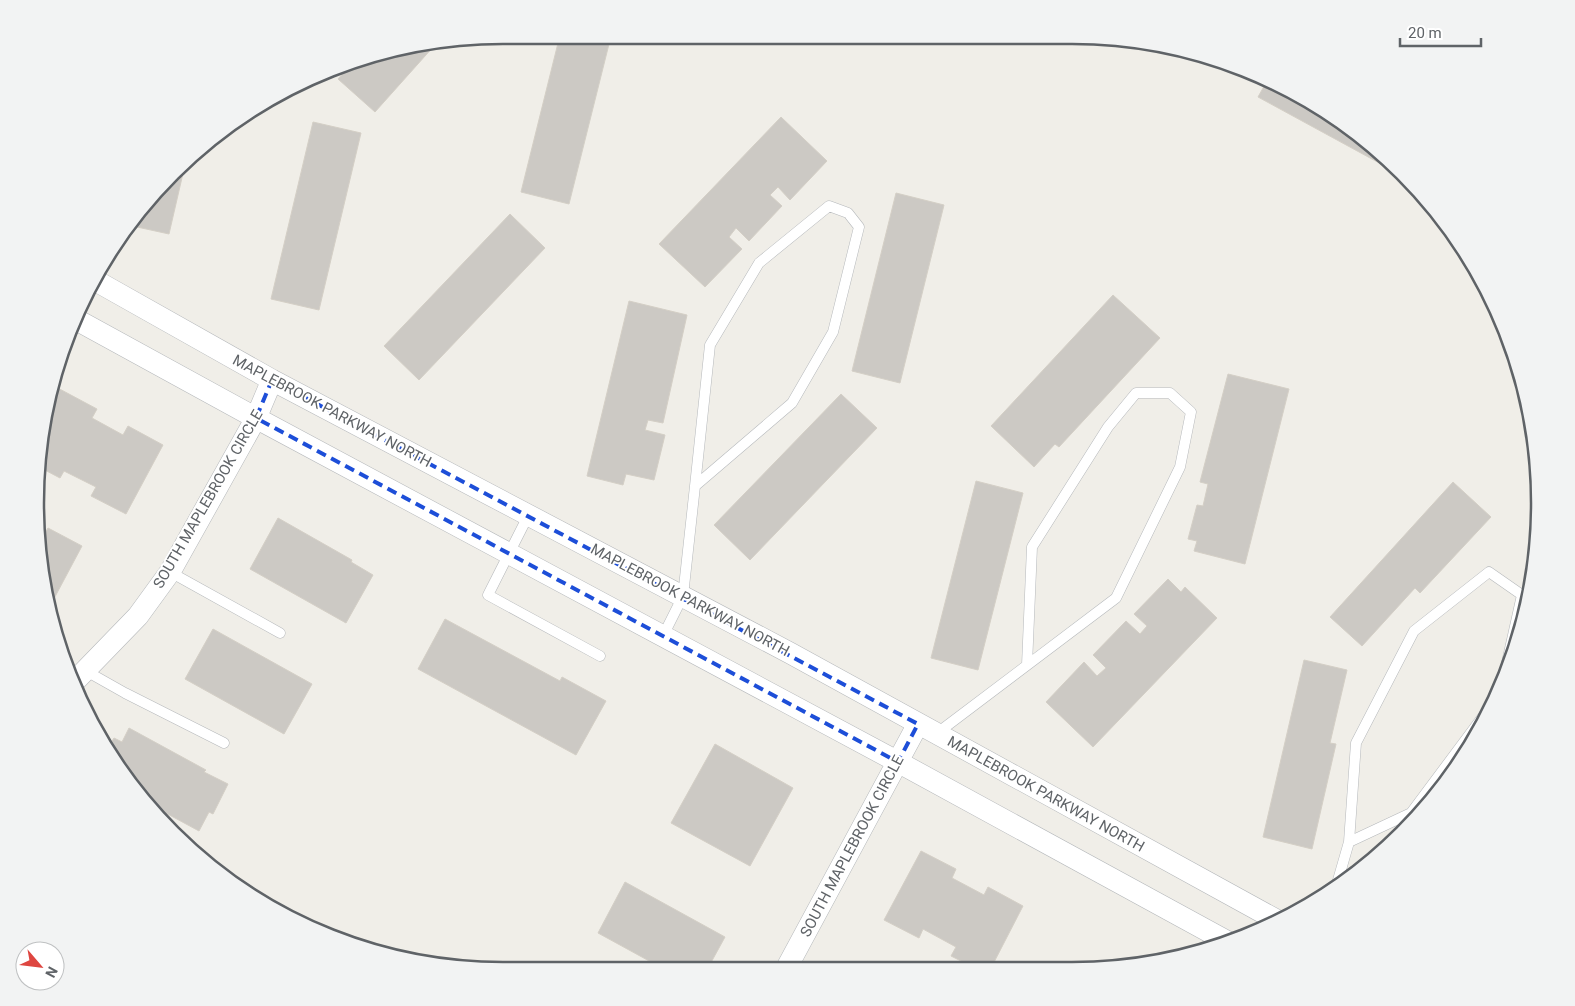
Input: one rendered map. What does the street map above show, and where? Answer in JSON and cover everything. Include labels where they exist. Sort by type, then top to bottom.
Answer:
[{"type":"street","name":"MAPLEBROOK PARKWAY NORTH","points":[[100,283],[272,380],[683,596],[1271,917]]},
{"type":"street","points":[[81,322],[1220,938]]},
{"type":"street","name":"SOUTH MAPLEBROOK CIRCLE","points":[[79,674],[138,616],[170,572],[256,418],[272,380]]},
{"type":"street","name":"SOUTH MAPLEBROOK CIRCLE","points":[[790,962],[898,762],[927,729]]},
{"type":"lane","points":[[663,636],[683,596],[710,345],[759,263],[829,206],[848,213],[859,227],[834,332],[792,403],[695,486]]},
{"type":"lane","points":[[927,729],[1027,665],[1116,598],[1180,467],[1191,412],[1170,393],[1136,394],[1108,427],[1032,547],[1027,665]]},
{"type":"lane","points":[[528,516],[488,595],[600,656]]},
{"type":"lane","points":[[170,572],[280,633]]},
{"type":"lane","points":[[1339,876],[1349,842],[1356,743],[1414,631],[1489,572],[1522,595]]},
{"type":"lane","points":[[79,674],[125,693],[224,743]]},
{"type":"lane","points":[[1413,811],[1466,739]]},
{"type":"lane","points":[[1349,842],[1410,813]]},
{"type":"highlighted area","points":[[272,380],[918,724],[898,762],[256,418]]},
{"type":"building","points":[[558,44],[609,44],[569,204],[521,192]]},
{"type":"building","points":[[430,50],[375,112],[338,79],[344,72],[355,68],[384,59]]},
{"type":"building","points":[[1264,86],[1302,105],[1352,139],[1382,165],[1258,97]]},
{"type":"building","points":[[781,117],[827,161],[790,200],[778,187],[770,195],[782,206],[749,241],[736,228],[729,237],[742,249],[705,287],[659,244]]},
{"type":"building","points":[[313,122],[361,133],[319,310],[271,299]]},
{"type":"building","points":[[183,173],[169,234],[136,227]]},
{"type":"building","points":[[896,193],[944,205],[900,383],[852,371]]},
{"type":"building","points":[[510,214],[545,248],[419,380],[384,346]]},
{"type":"building","points":[[1113,295],[1160,338],[1059,447],[1055,444],[1034,467],[991,426]]},
{"type":"building","points":[[629,301],[687,315],[663,423],[648,420],[645,430],[665,435],[654,480],[626,474],[623,485],[587,476]]},
{"type":"building","points":[[1228,374],[1289,389],[1245,564],[1194,551],[1197,541],[1188,539],[1197,505],[1203,506],[1208,484],[1200,482]]},
{"type":"building","points":[[58,388],[97,409],[92,418],[123,435],[128,426],[163,445],[126,514],[91,496],[96,487],[64,471],[60,478],[45,470],[48,443]]},
{"type":"building","points":[[841,394],[877,428],[750,560],[714,525]]},
{"type":"building","points":[[976,481],[1023,493],[978,670],[931,658]]},
{"type":"building","points":[[1453,482],[1491,517],[1420,593],[1415,588],[1362,646],[1330,617]]},
{"type":"building","points":[[278,518],[352,560],[351,562],[373,575],[346,623],[250,569]]},
{"type":"building","points":[[48,528],[82,546],[54,598],[48,563],[45,533]]},
{"type":"building","points":[[1168,579],[1181,592],[1185,587],[1217,618],[1093,747],[1046,702],[1084,662],[1097,676],[1106,668],[1093,655],[1126,621],[1140,634],[1147,626],[1134,614]]},
{"type":"building","points":[[445,619],[560,681],[562,677],[606,701],[576,755],[418,669]]},
{"type":"building","points":[[213,629],[312,684],[284,734],[185,679]]},
{"type":"building","points":[[1304,660],[1347,670],[1330,743],[1336,744],[1312,849],[1263,837]]},
{"type":"building","points":[[129,728],[228,784],[213,814],[209,812],[199,831],[163,812],[158,806],[139,783],[111,743],[114,738],[122,742]]},
{"type":"building","points":[[715,744],[793,788],[750,866],[671,823]]},
{"type":"building","points":[[921,851],[956,869],[952,878],[984,895],[988,887],[1023,906],[994,962],[963,962],[951,956],[956,947],[923,929],[919,938],[884,920]]},
{"type":"building","points":[[625,882],[725,937],[711,962],[651,962],[598,933]]}]
